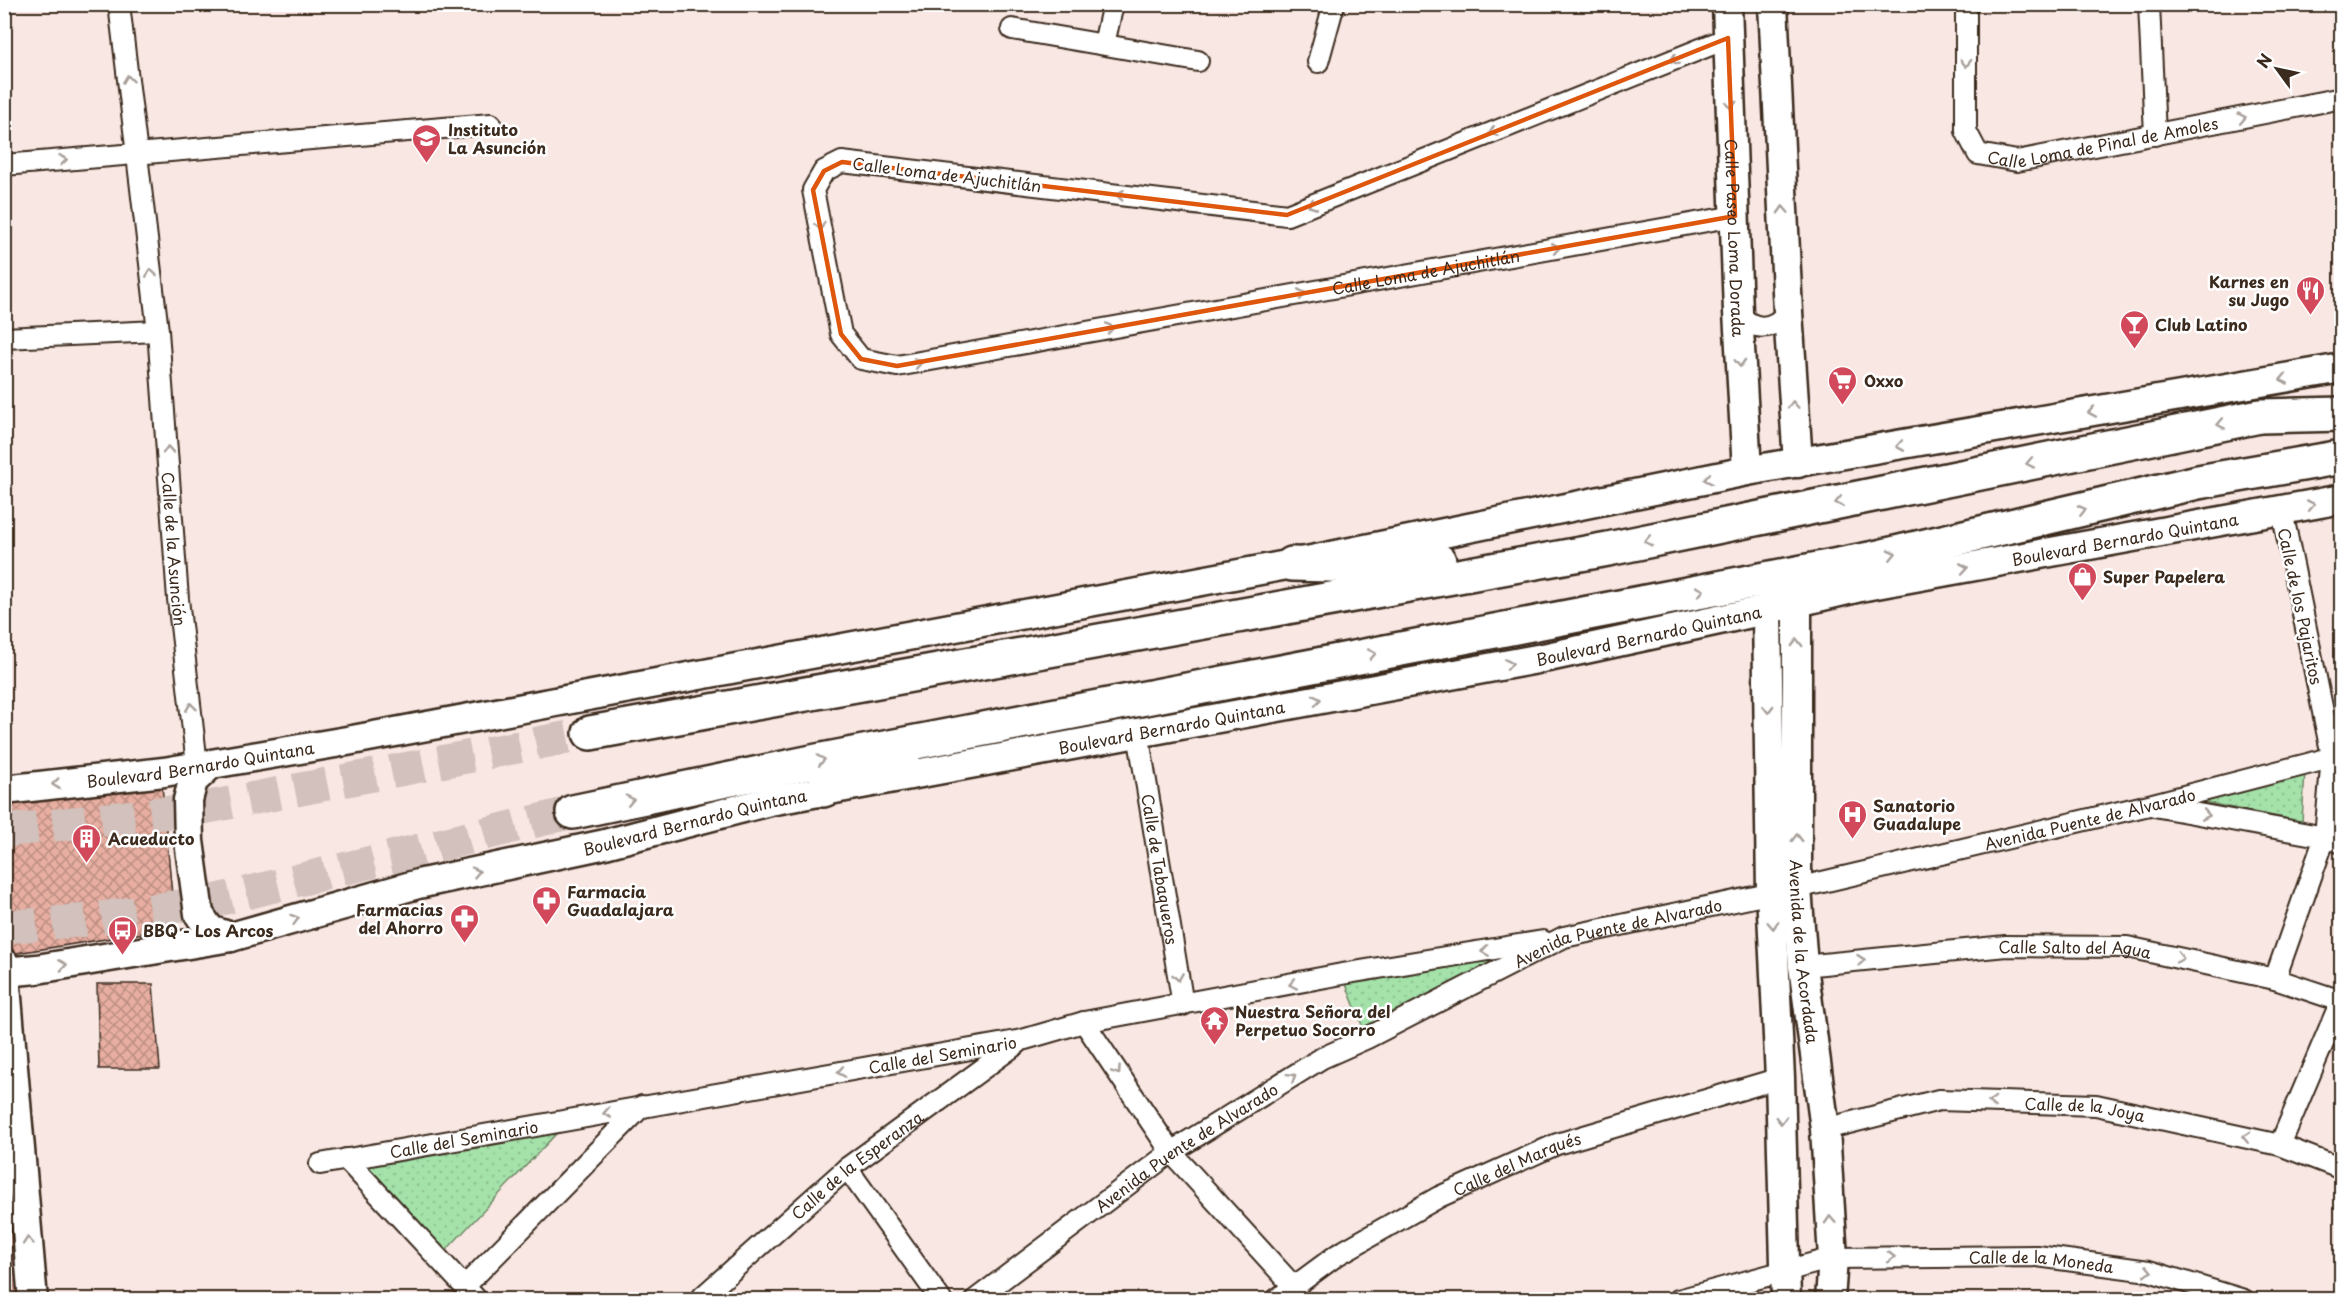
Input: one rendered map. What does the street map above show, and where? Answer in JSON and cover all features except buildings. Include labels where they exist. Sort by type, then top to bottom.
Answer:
[{"type":"highway","points":[[590,733],[1608,549],[2260,416],[2342,396]]},
{"type":"highway","points":[[2260,416],[2342,414]]},
{"type":"highway","name":"Boulevard Bernardo Quintana","points":[[573,812],[817,761],[1870,559],[2198,483],[2342,457]]},
{"type":"highway","points":[[2198,483],[2342,479]]},
{"type":"highway","points":[[1292,564],[1366,566],[1608,549]]},
{"type":"highway","points":[[823,790],[905,759],[1259,687],[1294,669]]},
{"type":"main road","name":"Calle Paseo Loma Dorada","points":[[1727,4],[1738,312],[1747,471]]},
{"type":"main road","points":[[1773,4],[1798,464]]},
{"type":"main road","name":"Boulevard Bernardo Quintana","points":[[4,790],[164,772],[358,739],[1292,564],[1747,471],[1798,464],[2342,368]]},
{"type":"main road","name":"Boulevard Bernardo Quintana","points":[[5,972],[37,969],[231,937],[418,884],[601,845],[770,801],[823,790],[1548,657],[1865,586],[2342,499]]},
{"type":"main road","name":"Avenida de la Acordada","points":[[1786,1299],[1780,1078],[1784,890],[1797,601]]},
{"type":"main road","name":"Avenida de la Acordada","points":[[1767,609],[1784,890],[1803,966],[1825,1129],[1833,1258],[1830,1299]]},
{"type":"main road","points":[[204,765],[193,781],[188,800],[189,842],[200,914],[210,930],[231,937]]},
{"type":"main road","points":[[4,963],[33,1299]]},
{"type":"street","name":"Calle de la Asunción","points":[[119,4],[158,331],[178,599],[204,765]]},
{"type":"street","points":[[1104,44],[1113,4]]},
{"type":"street","points":[[1318,62],[1334,4]]},
{"type":"street","name":"Calle Loma de Pinal de Amoles","points":[[1966,4],[1966,132],[1978,154],[2017,161],[2342,98]]},
{"type":"street","points":[[2149,4],[2155,135]]},
{"type":"street","points":[[1012,29],[1198,61]]},
{"type":"street","name":"Calle Loma de Ajuchitlán","points":[[1728,38],[1287,215],[843,162],[824,171],[813,190],[842,334],[861,359],[897,366],[1735,216]]},
{"type":"street","points":[[4,165],[491,124]]},
{"type":"street","points":[[1738,312],[1751,326],[1761,327],[1772,326],[1781,321],[1788,312]]},
{"type":"street","points":[[4,338],[158,331]]},
{"type":"street","name":"Calle de los Pajaritos","points":[[2276,979],[2333,840],[2337,756],[2282,511]]},
{"type":"street","name":"Calle de Tabaqueros","points":[[1138,733],[1183,1005]]},
{"type":"street","name":"Avenida Puente de Alvarado","points":[[975,1299],[1171,1152],[1322,1058],[1367,1038],[1564,938],[1784,890],[2148,805],[2337,756]]},
{"type":"street","points":[[2148,805],[2333,840]]},
{"type":"street","name":"Calle del Seminario","points":[[320,1164],[1022,1040],[1084,1022],[1342,974],[1564,938]]},
{"type":"street","name":"Calle Salto del Agua","points":[[1803,966],[2006,945],[2127,947],[2276,979],[2342,1001]]},
{"type":"street","points":[[2280,1145],[2342,1001]]},
{"type":"street","points":[[1084,1022],[1171,1152],[1294,1287]]},
{"type":"street","name":"Calle de la Esperanza","points":[[699,1299],[847,1168],[1022,1040]]},
{"type":"street","name":"Calle del Marqués","points":[[1276,1299],[1337,1255],[1439,1197],[1557,1144],[1780,1078]]},
{"type":"street","name":"Calle de la Joya","points":[[1825,1129],[1939,1100],[2096,1105],[2280,1145],[2342,1169]]},
{"type":"street","points":[[346,1159],[471,1293],[642,1107]]},
{"type":"street","points":[[847,1168],[941,1299]]},
{"type":"street","name":"Calle de la Moneda","points":[[1678,1299],[1833,1258],[2037,1256],[2149,1271],[2244,1299]]},
{"type":"highlighted area","points":[[1728,38],[1735,216],[897,366],[861,359],[841,334],[813,190],[824,171],[842,162],[1287,215]]},
{"type":"green space","points":[[2305,771],[2302,822],[2203,802]]},
{"type":"green space","points":[[1564,937],[1367,1038],[1342,974]]},
{"type":"green space","points":[[572,1117],[436,1261],[346,1159]]},
{"type":"tunnel","points":[[4,831],[198,809],[590,733]]},
{"type":"tunnel","points":[[4,927],[88,920],[218,900],[573,812]]},
{"type":"place","name":"Instituto La Asunción","points":[[427,164]]},
{"type":"place","name":"Karnes en su Jugo","points":[[2310,316]]},
{"type":"place","name":"Club Latino","points":[[2134,350]]},
{"type":"place","name":"Oxxo","points":[[1843,406]]},
{"type":"place","name":"Super Papelera","points":[[2082,602]]},
{"type":"place","name":"Sanatorio Guadalupe","points":[[1852,840]]},
{"type":"place","name":"Acueducto","points":[[87,864]]},
{"type":"place","name":"Farmacia Guadalajara","points":[[546,926]]},
{"type":"place","name":"Farmacias del Ahorro","points":[[464,944]]},
{"type":"place","name":"BBQ - Los Arcos","points":[[122,956]]},
{"type":"place","name":"Nuestra Señora del Perpetuo Socorro","points":[[1214,1046]]}]
